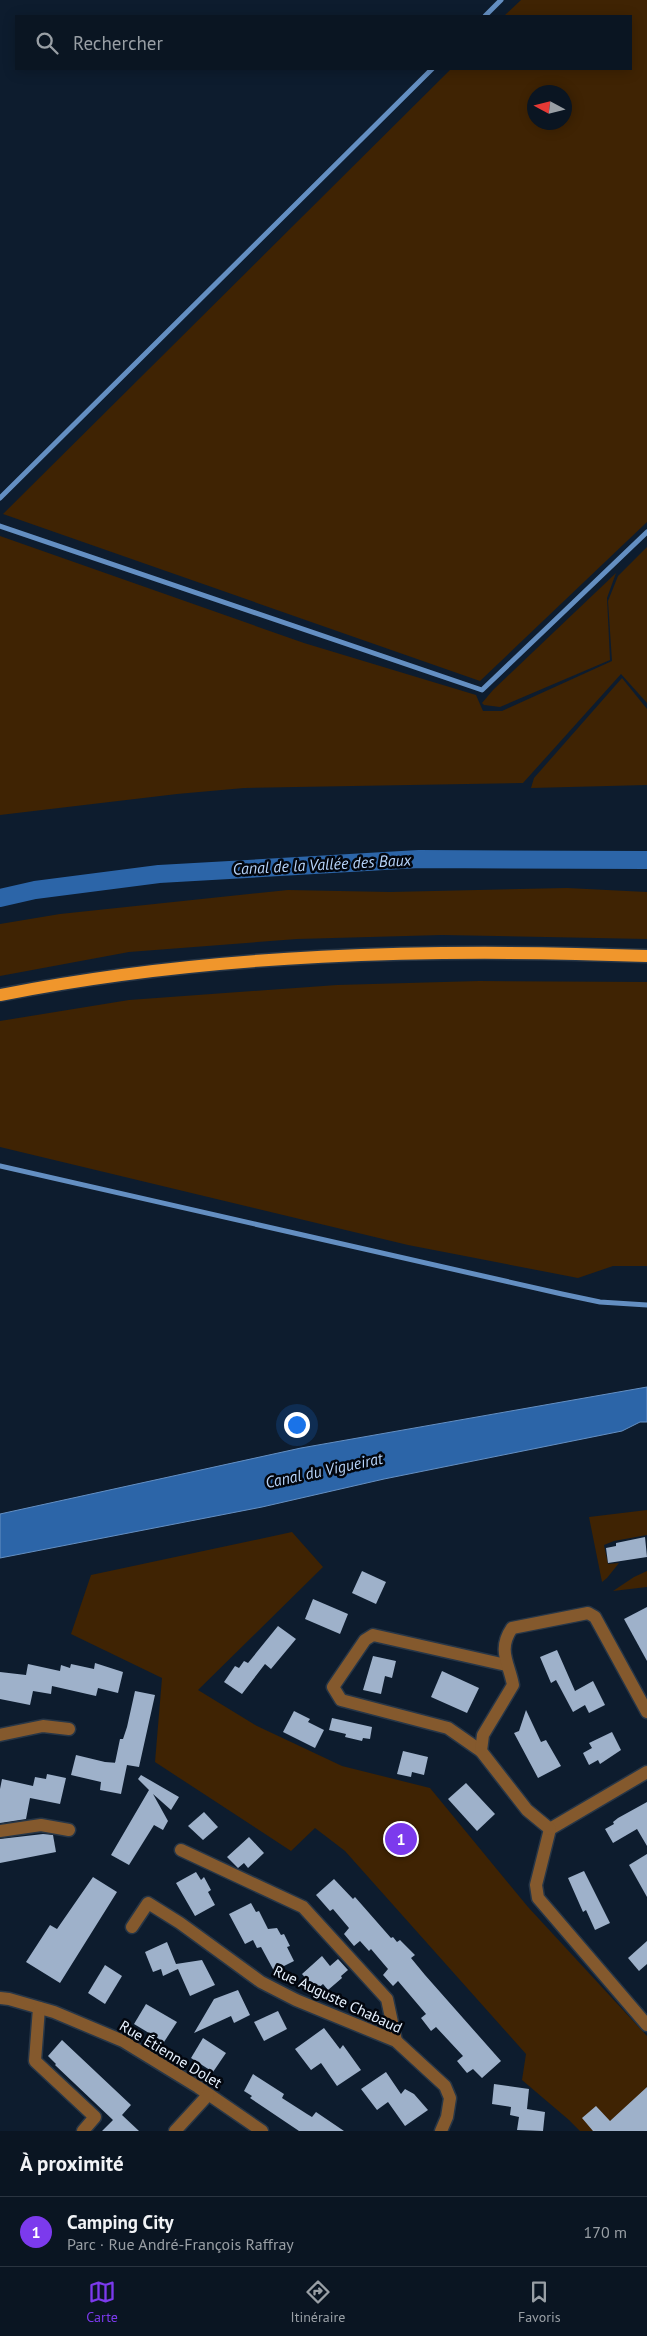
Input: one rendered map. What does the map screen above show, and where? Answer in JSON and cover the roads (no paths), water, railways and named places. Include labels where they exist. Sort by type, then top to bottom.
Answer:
[{"type":"main road","points":[[0,995],[116,975],[229,963],[438,954],[566,953],[647,956]]},
{"type":"street","points":[[481,1751],[483,1735],[513,1685],[506,1665],[504,1639],[512,1628],[588,1613],[595,1617],[647,1712]]},
{"type":"street","points":[[506,1665],[373,1635],[365,1640],[333,1687],[341,1700],[448,1728],[481,1751],[527,1810],[550,1829]]},
{"type":"street","points":[[0,1736],[43,1726],[69,1729]]},
{"type":"street","points":[[647,1772],[550,1829],[536,1885],[538,1898],[647,2025]]},
{"type":"street","points":[[0,1831],[41,1826],[69,1830]]},
{"type":"street","points":[[181,1850],[303,1907],[387,1998],[396,2041]]},
{"type":"street","name":"Rue Auguste Chabaud","points":[[132,1927],[148,1903],[180,1923],[261,1982],[296,2000],[396,2041],[446,2086],[450,2098],[447,2117],[441,2131]]},
{"type":"street","name":"Rue Étienne Dolet","points":[[0,1998],[39,2008],[123,2041],[262,2131]]},
{"type":"street","points":[[39,2008],[36,2060],[95,2117],[83,2131]]},
{"type":"street","points":[[175,2131],[208,2095]]},
{"type":"water","name":"Canal du Vigueirat","points":[[647,1387],[647,1422],[640,1422],[622,1431],[384,1479],[262,1507],[0,1558],[0,1514],[301,1448]]},
{"type":"waterway","points":[[486,15],[501,0]]},
{"type":"waterway","points":[[0,498],[431,70]]},
{"type":"waterway","points":[[0,526],[482,690],[647,532]]},
{"type":"waterway","name":"Canal de la Vallée des Baux","points":[[0,898],[35,890],[159,874],[419,859],[647,860]]},
{"type":"waterway","points":[[0,1166],[562,1294],[600,1302],[647,1305]]},
{"type":"place","name":"Camping City","points":[[401,1839]]}]
